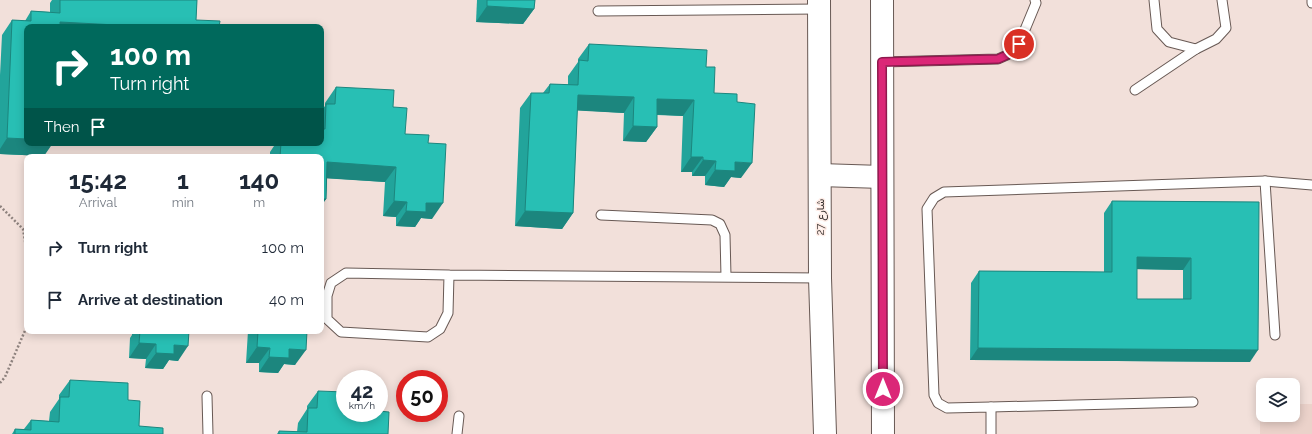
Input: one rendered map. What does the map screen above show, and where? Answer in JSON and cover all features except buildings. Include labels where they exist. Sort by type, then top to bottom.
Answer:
[{"type":"main road","points":[[882,0],[883,434]]},
{"type":"main road","name":"شارع 27","points":[[819,5],[820,278],[825,434]]},
{"type":"main road","points":[[820,175],[882,177]]},
{"type":"lane","points":[[882,62],[998,59],[1007,55],[1019,44],[1036,3],[1035,0]]},
{"type":"lane","points":[[1154,0],[1157,30],[1169,42],[1196,49]]},
{"type":"lane","points":[[1135,90],[1196,49],[1216,39],[1226,28],[1222,0]]},
{"type":"lane","points":[[598,11],[819,5]]},
{"type":"lane","points":[[1193,402],[947,408],[938,403],[934,395],[927,209],[934,198],[944,192],[1265,181],[1312,185]]},
{"type":"lane","points":[[1265,181],[1275,335]]},
{"type":"lane","points":[[601,215],[712,220],[720,224],[725,235],[726,276]]},
{"type":"lane","points":[[449,275],[448,313],[440,328],[428,337],[341,332],[327,319],[326,296],[331,283],[346,273],[820,278]]},
{"type":"lane","points":[[207,396],[208,434]]},
{"type":"lane","points":[[991,407],[991,434]]},
{"type":"lane","points":[[457,434],[459,416]]},
{"type":"path","points":[[0,206],[23,229],[24,235]]},
{"type":"path","points":[[0,383],[5,377],[24,333]]},
{"type":"shaded area","points":[[1300,404],[1312,404],[1312,434],[1260,434],[1260,422],[1300,422]]},
{"type":"route","points":[[883,389],[882,62],[998,59],[1007,55],[1019,44]]}]
